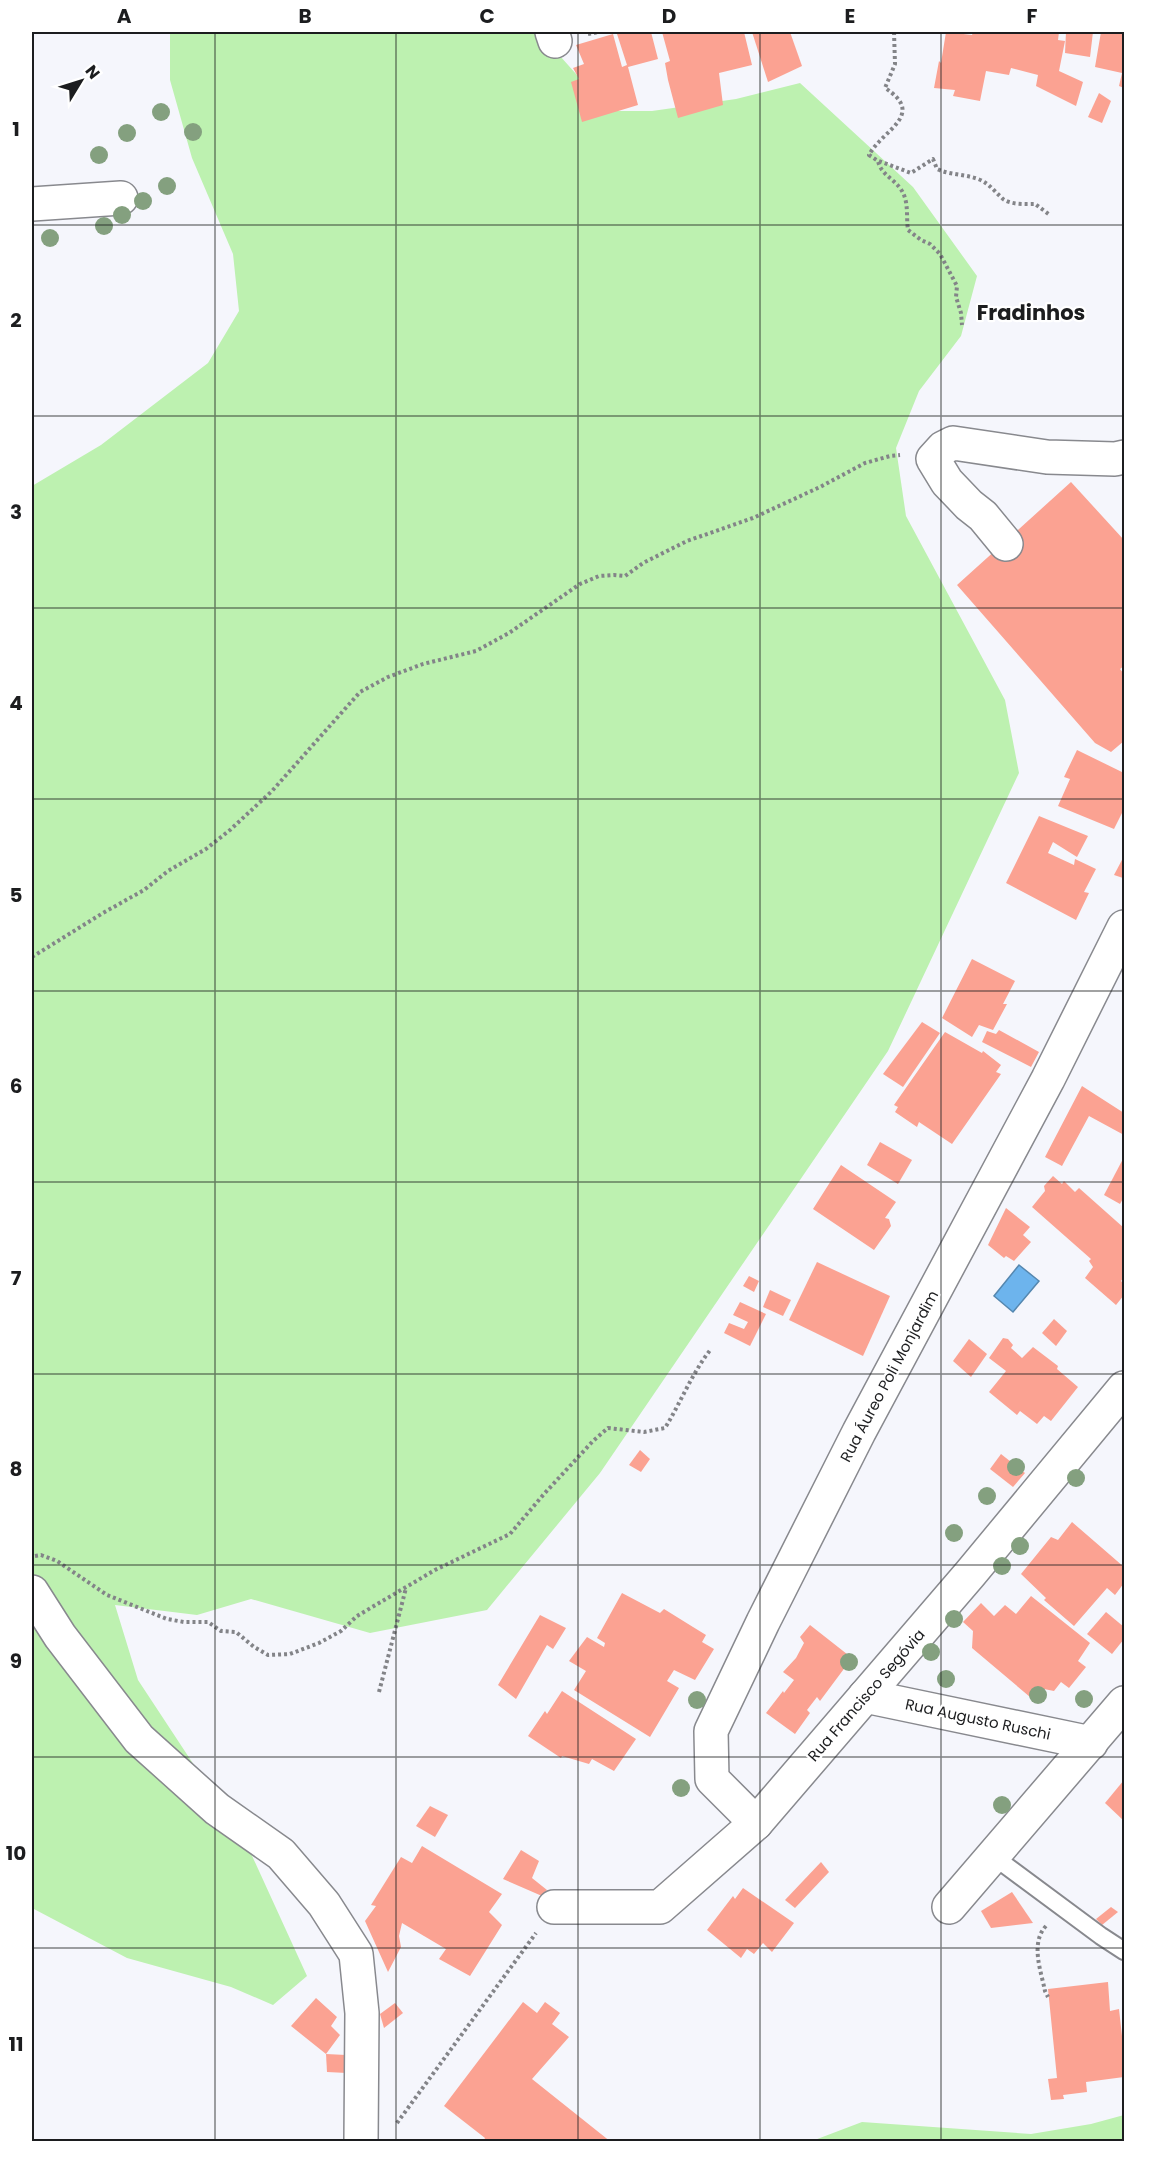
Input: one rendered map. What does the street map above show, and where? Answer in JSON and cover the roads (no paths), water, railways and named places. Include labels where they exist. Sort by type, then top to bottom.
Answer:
[{"type":"street","points":[[32,204],[121,198]]},
{"type":"street","points":[[1006,544],[983,516],[947,482],[933,459],[943,448],[953,443],[1047,457],[1115,459],[1125,457]]},
{"type":"street","name":"Rua Áureo Poli Monjardim","points":[[756,1823],[712,1779],[711,1731],[859,1432],[1048,1079],[1125,927]]},
{"type":"street","name":"Rua Francisco Segóvia","points":[[554,1907],[660,1907],[756,1823],[970,1574],[1125,1388]]},
{"type":"street","points":[[32,1592],[60,1636],[139,1740],[217,1809],[281,1854],[324,1904],[356,1954],[362,2013],[361,2142]]},
{"type":"street","name":"Rua Augusto Ruschi","points":[[865,1696],[1091,1743]]},
{"type":"street","points":[[949,1907],[1125,1703]]},
{"type":"lane","points":[[993,1856],[1125,1952]]},
{"type":"water","points":[[1019,1265],[1039,1281],[1013,1312],[994,1296]]},
{"type":"district","name":"Fradinhos","points":[[1031,312]]}]
